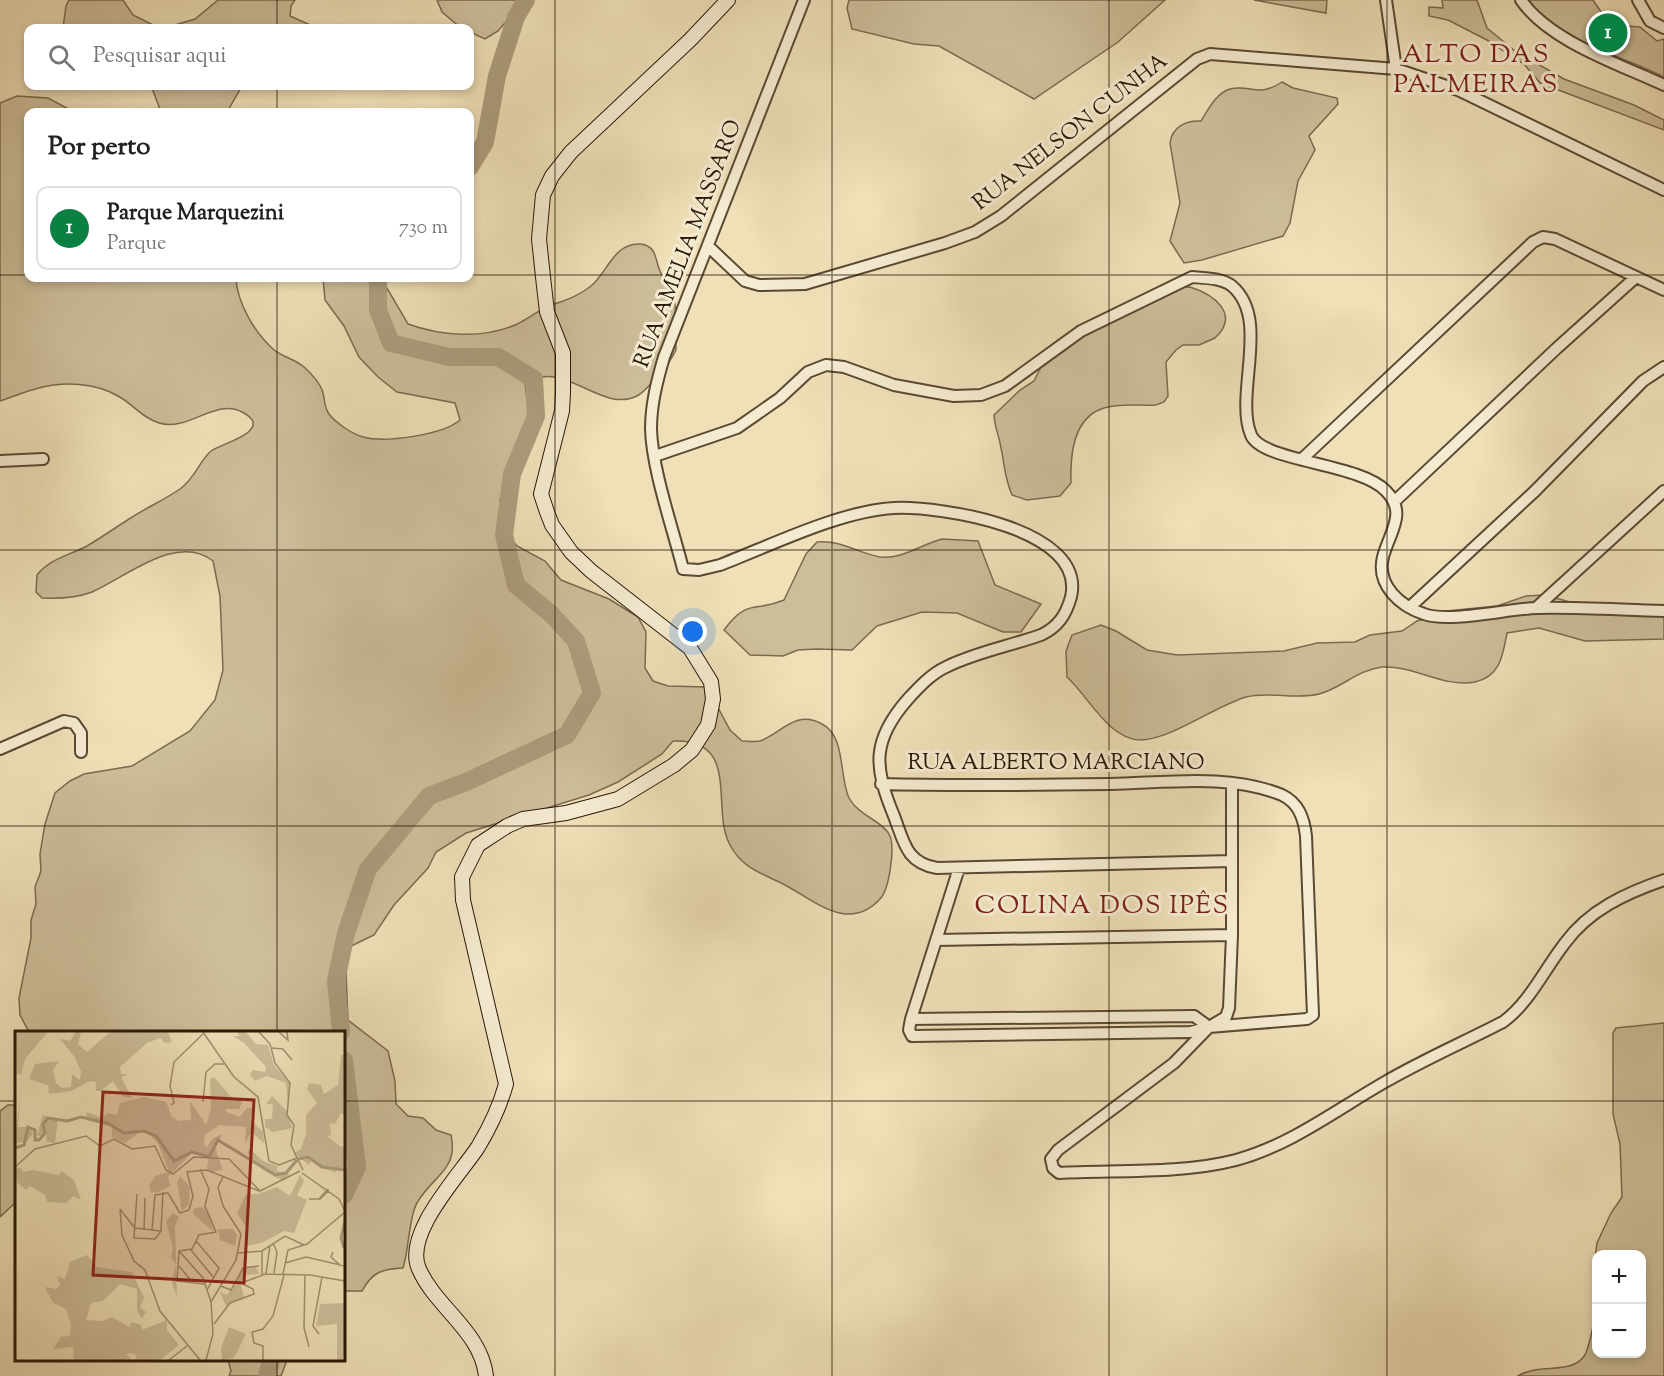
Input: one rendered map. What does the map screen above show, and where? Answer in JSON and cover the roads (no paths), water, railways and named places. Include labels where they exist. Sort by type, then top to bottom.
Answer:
[{"type":"street","points":[[486,1376],[485,1364],[477,1347],[428,1285],[418,1267],[415,1253],[426,1220],[479,1145],[501,1100],[506,1084],[466,922],[462,877],[478,845],[507,826],[618,799],[674,765],[692,750],[708,725],[713,699],[711,682],[690,648],[591,571],[572,552],[552,525],[547,512],[541,494],[562,411],[563,392],[562,353],[548,312],[539,239],[543,195],[552,177],[571,152],[690,40],[728,0]]},
{"type":"street","name":"RUA AMELIA MASSARO","points":[[804,0],[709,247],[663,357],[653,396],[651,430],[655,456],[683,569],[699,570],[720,565],[867,511],[896,508],[947,511],[1004,523],[1027,533],[1056,554],[1069,571],[1072,584],[1071,597],[1064,616],[1054,629],[945,667],[925,681],[898,711],[884,732],[879,752],[881,784]]},
{"type":"street","points":[[1386,0],[1396,69]]},
{"type":"street","points":[[1521,0],[1531,15],[1561,36],[1664,85]]},
{"type":"street","points":[[1638,0],[1650,21],[1664,28]]},
{"type":"street","name":"RUA NELSON CUNHA","points":[[709,247],[746,281],[759,285],[805,284],[975,232],[1001,216],[1197,59],[1210,54],[1224,53],[1396,69],[1458,90],[1664,190]]},
{"type":"street","points":[[1302,459],[1533,242],[1543,237],[1555,239],[1664,290]]},
{"type":"street","points":[[655,456],[737,428],[780,398],[808,372],[826,365],[844,367],[894,385],[954,396],[981,395],[1005,386],[1081,331],[1192,277],[1212,278],[1231,285],[1244,304],[1250,330],[1246,417],[1251,437],[1264,448],[1359,474],[1385,489],[1395,501],[1397,521],[1383,558],[1383,577],[1391,593],[1410,607],[1426,615],[1447,617],[1536,608],[1664,611]]},
{"type":"street","points":[[1395,501],[1636,277]]},
{"type":"street","points":[[1410,607],[1535,491],[1643,381],[1664,366]]},
{"type":"street","points":[[0,461],[43,459]]},
{"type":"street","points":[[1536,608],[1664,491]]},
{"type":"street","points":[[0,749],[64,721],[74,723],[81,733],[81,753]]},
{"type":"street","points":[[881,784],[910,855],[922,866],[960,868],[1232,861]]},
{"type":"street","name":"RUA ALBERTO MARCIANO","points":[[881,784],[1232,784],[1284,796],[1294,804],[1304,818],[1314,1012],[1307,1019],[1209,1027],[1190,1032],[912,1036],[909,1030],[911,1019]]},
{"type":"street","points":[[1232,784],[1232,935],[1229,1008],[1226,1017],[1209,1027],[1174,1063],[1058,1150],[1052,1159],[1053,1168],[1059,1173],[1198,1166],[1237,1160],[1291,1138],[1336,1114],[1384,1082],[1503,1022],[1515,1013],[1566,941],[1595,911],[1664,880]]},
{"type":"street","points":[[960,868],[911,1019],[1194,1016],[1209,1027]]},
{"type":"street","points":[[936,940],[1232,935]]},
{"type":"waterway","points":[[474,160],[485,142],[497,76],[516,17],[526,0]]},
{"type":"waterway","points":[[341,1031],[336,981],[346,933],[368,869],[429,796],[466,782],[567,735],[592,693],[576,641],[551,614],[516,585],[504,535],[512,474],[536,416],[534,379],[498,357],[449,357],[391,343],[378,310],[378,282]]},
{"type":"waterway","points":[[345,1068],[357,1167],[345,1193]]},
{"type":"waterway","points":[[267,1376],[271,1361]]},
{"type":"place","name":"Parque Marquezini","points":[[1608,33]]},
{"type":"district","name":"ALTO DAS PALMEIRAS","points":[[1476,70]]},
{"type":"district","name":"COLINA DOS IPÊS","points":[[1102,906]]}]
